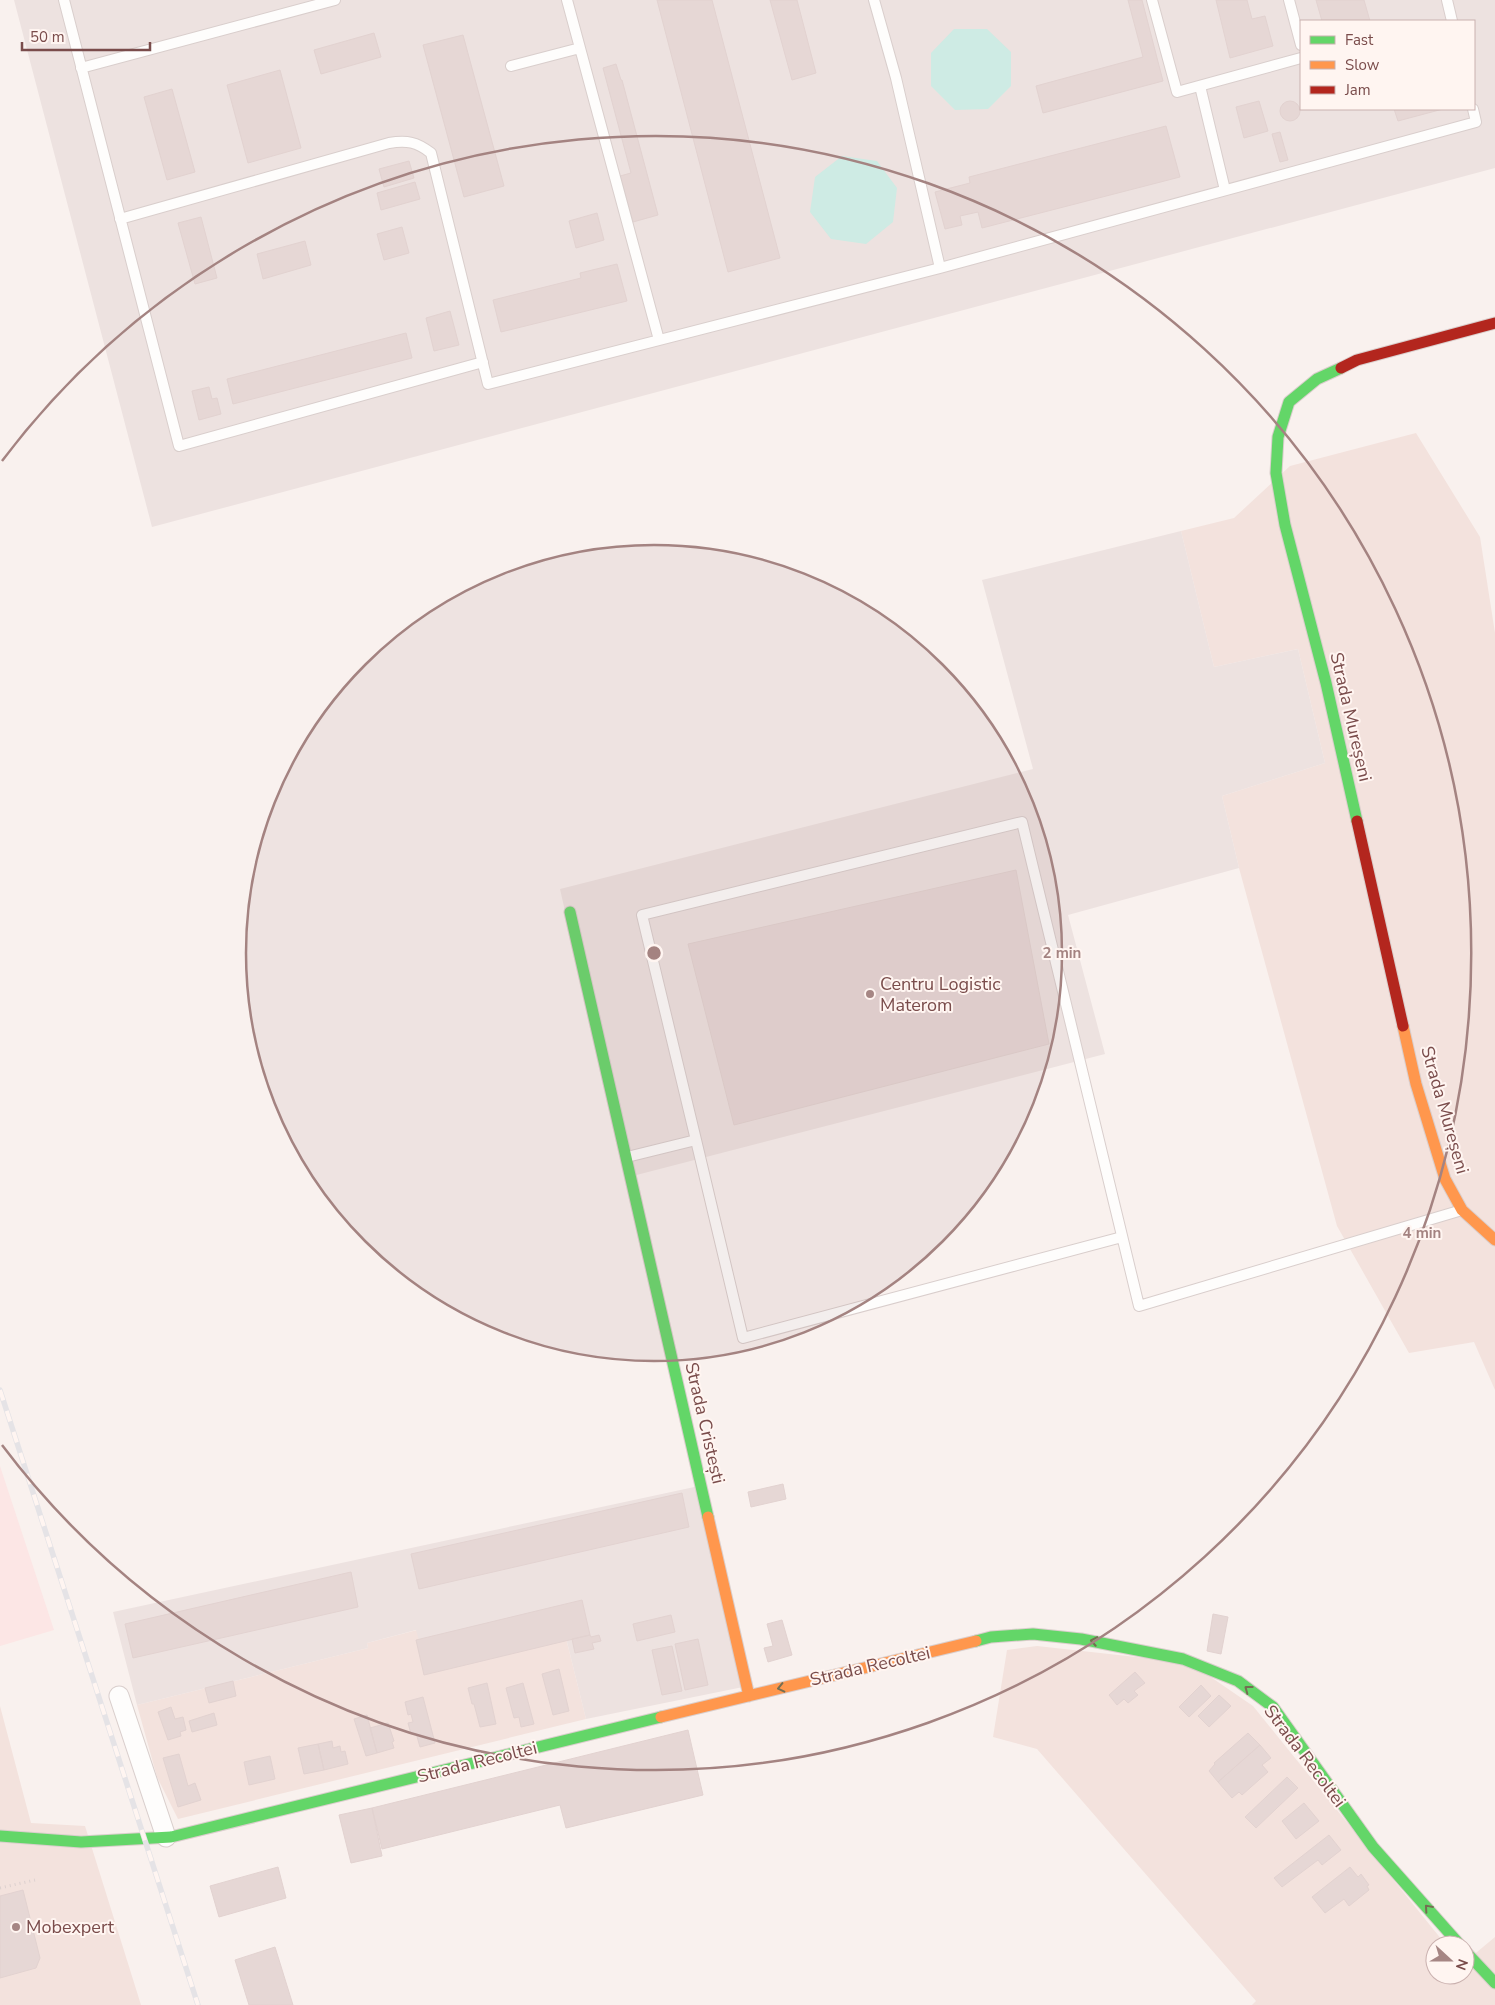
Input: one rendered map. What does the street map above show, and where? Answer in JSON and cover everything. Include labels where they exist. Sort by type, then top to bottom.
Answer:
[{"type":"street","name":"Strada Mureșeni","points":[[1495,323],[1358,360],[1317,379],[1289,402],[1278,437],[1276,473],[1285,525],[1326,683],[1416,1084],[1445,1179],[1462,1210],[1495,1240]]},
{"type":"street","name":"Strada Cristești","points":[[570,912],[749,1696]]},
{"type":"street","name":"Strada Recoltei","points":[[0,1836],[81,1842],[166,1837],[322,1801],[991,1638],[1033,1634],[1081,1639],[1183,1659],[1238,1681],[1273,1707],[1373,1847],[1451,1935]]},
{"type":"street","points":[[119,1696],[166,1837]]},
{"type":"street","points":[[1475,1962],[1495,1983]]},
{"type":"lane","points":[[64,0],[178,446],[484,362]]},
{"type":"lane","points":[[81,68],[335,0]]},
{"type":"lane","points":[[567,0],[658,340]]},
{"type":"lane","points":[[874,0],[896,78],[940,268]]},
{"type":"lane","points":[[1152,0],[1177,92],[1300,58]]},
{"type":"lane","points":[[1289,0],[1300,41]]},
{"type":"lane","points":[[1447,0],[1452,20]]},
{"type":"lane","points":[[511,66],[580,48]]},
{"type":"lane","points":[[1200,86],[1225,190]]},
{"type":"lane","points":[[120,219],[390,143],[405,140],[419,144],[431,153],[488,384],[940,268],[1476,122],[1473,110]]},
{"type":"lane","points":[[1122,1238],[743,1338],[642,915],[1022,822],[1139,1306],[1462,1210]]},
{"type":"lane","points":[[627,1157],[696,1140]]},
{"type":"path","points":[[0,1888],[35,1880]]},
{"type":"shaded area","points":[[14,0],[1495,0],[1495,168],[152,527]]},
{"type":"shaded area","points":[[1416,433],[1480,537],[1495,633],[1495,1390],[1474,1342],[1409,1353],[1337,1226],[1239,868],[1222,796],[1325,763],[1298,649],[1214,667],[1181,531],[1234,518],[1290,466]]},
{"type":"shaded area","points":[[1181,531],[1214,667],[1298,649],[1325,763],[1222,796],[1239,868],[1068,915],[1105,1054],[625,1178],[560,889],[1033,769],[982,580]]},
{"type":"shaded area","points":[[0,1466],[54,1630],[0,1646]]},
{"type":"shaded area","points":[[699,1486],[743,1687],[586,1719],[566,1638],[428,1673],[416,1630],[367,1643],[368,1648],[137,1705],[113,1612]]},
{"type":"shaded area","points":[[417,1630],[428,1672],[566,1638],[586,1719],[178,1819],[157,1777],[137,1705],[368,1648],[367,1643]]},
{"type":"shaded area","points":[[1037,1646],[1163,1660],[1199,1669],[1253,1706],[1438,1935],[1425,1935],[1425,1985],[1475,1985],[1475,1954],[1495,1937],[1495,2005],[1252,2005],[1256,2001],[1037,1749],[993,1737],[1007,1650]]},
{"type":"shaded area","points":[[0,1706],[31,1823],[85,1826],[141,2005],[0,2005]]},
{"type":"water","points":[[954,29],[987,29],[1011,52],[1011,86],[988,109],[955,110],[931,86],[931,53]]},
{"type":"water","points":[[842,156],[877,161],[897,188],[893,222],[866,244],[831,239],[810,212],[815,177]]},
{"type":"building","points":[[657,0],[712,0],[780,258],[728,272]]},
{"type":"building","points":[[770,0],[797,0],[816,73],[792,80]]},
{"type":"building","points":[[1128,0],[1142,0],[1163,81],[1043,113],[1036,86],[1143,57]]},
{"type":"building","points":[[1216,0],[1247,0],[1252,19],[1265,16],[1273,46],[1230,58]]},
{"type":"building","points":[[1316,0],[1364,0],[1370,20],[1322,20]]},
{"type":"building","points":[[374,33],[381,57],[321,74],[314,50]]},
{"type":"building","points":[[463,35],[504,186],[464,197],[423,45]]},
{"type":"building","points":[[616,64],[658,215],[633,222],[620,176],[631,173],[603,68]]},
{"type":"building","points":[[280,70],[301,148],[248,163],[227,85]]},
{"type":"building","points":[[172,89],[195,172],[167,180],[144,97]]},
{"type":"building","points":[[1259,101],[1268,131],[1244,138],[1236,107]]},
{"type":"building","points":[[1290,101],[1297,104],[1300,111],[1297,118],[1290,121],[1283,118],[1280,111],[1283,104]]},
{"type":"building","points":[[1394,110],[1439,110],[1398,121]]},
{"type":"building","points":[[1166,126],[1180,177],[982,228],[978,212],[960,216],[962,225],[945,229],[935,192],[970,183],[969,177]]},
{"type":"building","points":[[1280,132],[1288,160],[1280,162],[1272,134]]},
{"type":"building","points":[[409,161],[414,178],[384,187],[379,169]]},
{"type":"building","points":[[415,182],[420,199],[381,210],[377,193]]},
{"type":"building","points":[[597,213],[604,240],[576,248],[569,221]]},
{"type":"building","points":[[201,217],[217,278],[195,284],[178,223]]},
{"type":"building","points":[[402,227],[409,253],[384,260],[377,234]]},
{"type":"building","points":[[305,241],[311,265],[263,279],[257,254]]},
{"type":"building","points":[[617,264],[627,301],[501,332],[493,300],[581,278],[580,273]]},
{"type":"building","points":[[450,311],[459,345],[434,351],[426,318]]},
{"type":"building","points":[[406,333],[412,358],[233,404],[227,379]]},
{"type":"building","points":[[209,387],[212,399],[217,398],[221,414],[199,420],[192,391]]},
{"type":"building","name":"Centru Logistic Materom","points":[[1016,870],[1049,1044],[734,1125],[688,944]]},
{"type":"building","points":[[783,1484],[786,1499],[751,1507],[748,1492]]},
{"type":"building","points":[[682,1493],[689,1527],[419,1589],[411,1554]]},
{"type":"building","points":[[351,1572],[358,1607],[133,1658],[125,1624]]},
{"type":"building","points":[[582,1600],[590,1635],[424,1675],[416,1640]]},
{"type":"building","points":[[1213,1614],[1228,1617],[1221,1654],[1207,1651]]},
{"type":"building","points":[[671,1615],[675,1632],[637,1641],[633,1624]]},
{"type":"building","points":[[782,1620],[792,1655],[768,1662],[764,1648],[773,1646],[767,1624]]},
{"type":"building","points":[[590,1635],[591,1637],[599,1635],[601,1641],[592,1643],[594,1649],[575,1653],[572,1639]]},
{"type":"building","points":[[698,1639],[708,1685],[685,1690],[675,1644]]},
{"type":"building","points":[[672,1646],[682,1691],[662,1695],[652,1650]]},
{"type":"building","points":[[559,1669],[569,1711],[553,1715],[542,1674]]},
{"type":"building","points":[[1135,1672],[1145,1683],[1134,1691],[1138,1695],[1128,1703],[1124,1699],[1117,1705],[1109,1695]]},
{"type":"building","points":[[233,1681],[236,1696],[209,1703],[205,1688]]},
{"type":"building","points":[[487,1683],[496,1724],[480,1727],[468,1688]]},
{"type":"building","points":[[523,1683],[534,1724],[521,1727],[519,1717],[514,1718],[506,1688]]},
{"type":"building","points":[[1201,1685],[1211,1696],[1189,1717],[1179,1707]]},
{"type":"building","points":[[1219,1695],[1231,1706],[1209,1727],[1198,1716]]},
{"type":"building","points":[[423,1697],[435,1743],[420,1747],[416,1733],[411,1734],[408,1723],[413,1722],[411,1714],[408,1715],[405,1702]]},
{"type":"building","points":[[171,1707],[175,1719],[183,1717],[186,1730],[180,1732],[181,1736],[168,1740],[158,1712]]},
{"type":"building","points":[[214,1713],[217,1725],[192,1732],[189,1721]]},
{"type":"building","points":[[367,1715],[377,1753],[366,1756],[354,1719]]},
{"type":"building","points":[[388,1723],[394,1741],[392,1742],[394,1748],[377,1753],[370,1728]]},
{"type":"building","points":[[688,1730],[703,1795],[566,1828],[560,1805],[382,1849],[372,1808]]},
{"type":"building","points":[[1248,1733],[1260,1745],[1218,1782],[1209,1771],[1214,1763]]},
{"type":"building","points":[[332,1741],[333,1748],[340,1746],[341,1752],[345,1751],[348,1764],[324,1770],[318,1744]]},
{"type":"building","points":[[318,1744],[324,1770],[304,1774],[298,1748]]},
{"type":"building","points":[[1260,1745],[1271,1758],[1262,1765],[1268,1772],[1242,1795],[1239,1792],[1232,1798],[1218,1782]]},
{"type":"building","points":[[179,1754],[188,1786],[195,1783],[201,1800],[178,1807],[163,1758]]},
{"type":"building","points":[[270,1756],[275,1779],[249,1785],[244,1762]]},
{"type":"building","points":[[1287,1777],[1298,1788],[1256,1828],[1245,1817]]},
{"type":"building","points":[[1304,1803],[1319,1821],[1296,1839],[1282,1821]]},
{"type":"building","points":[[372,1808],[382,1856],[351,1863],[339,1815]]},
{"type":"building","points":[[1329,1835],[1341,1850],[1322,1865],[1318,1860],[1282,1887],[1274,1878]]},
{"type":"building","points":[[278,1867],[286,1898],[219,1917],[210,1886]]},
{"type":"building","points":[[1350,1867],[1358,1877],[1361,1874],[1369,1885],[1367,1886],[1369,1890],[1349,1906],[1344,1899],[1325,1913],[1312,1897]]},
{"type":"building","name":"Mobexpert","points":[[23,1890],[40,1958],[36,1968],[0,1978],[0,1896]]},
{"type":"building","points":[[275,1947],[293,2005],[249,2005],[235,1960]]},
{"type":"railway","points":[[0,1390],[198,2005]]},
{"type":"traffic: fast","points":[[1341,368],[1317,379],[1289,402],[1278,437],[1276,473],[1285,525],[1326,683],[1357,821]]},
{"type":"traffic: fast","points":[[570,912],[708,1517]]},
{"type":"traffic: fast","points":[[976,1641],[991,1637],[1033,1634],[1081,1639],[1183,1659],[1238,1681],[1273,1707],[1373,1847],[1451,1935]]},
{"type":"traffic: fast","points":[[0,1836],[81,1842],[171,1837],[661,1717]]},
{"type":"traffic: fast","points":[[1475,1962],[1495,1983]]},
{"type":"traffic: slow","points":[[1403,1026],[1416,1084],[1445,1179],[1462,1210],[1495,1240]]},
{"type":"traffic: slow","points":[[708,1517],[749,1696]]},
{"type":"traffic: slow","points":[[661,1717],[976,1641]]},
{"type":"traffic: jam","points":[[1341,368],[1357,360],[1495,323]]},
{"type":"traffic: jam","points":[[1357,821],[1403,1026]]},
{"type":"place","name":"Centru Logistic Materom","points":[[870,994]]},
{"type":"place","name":"Mobexpert","points":[[16,1927]]}]
